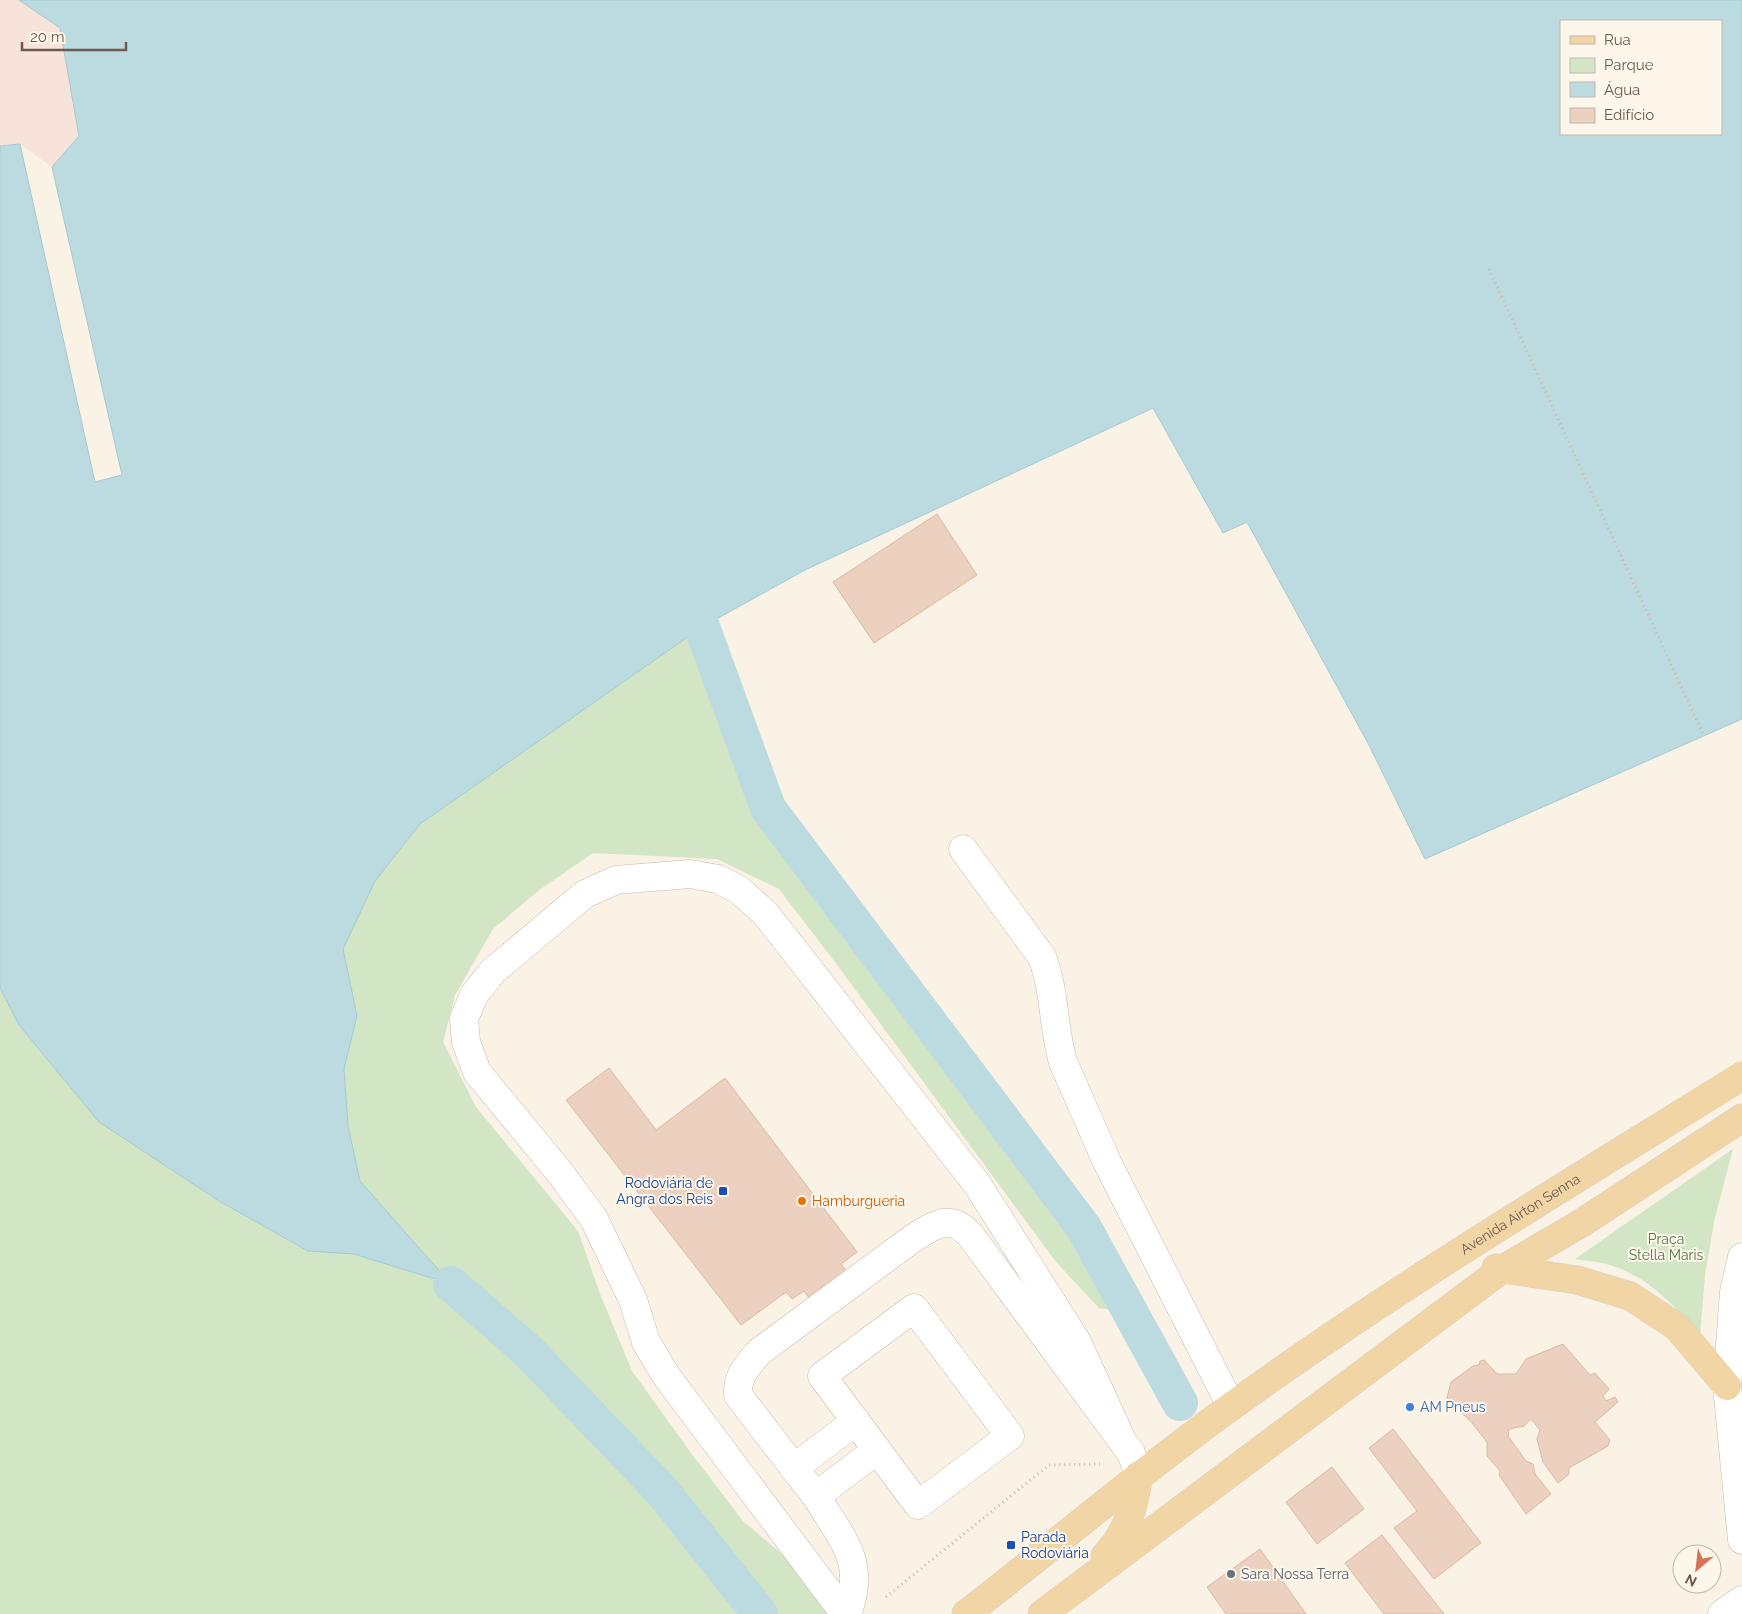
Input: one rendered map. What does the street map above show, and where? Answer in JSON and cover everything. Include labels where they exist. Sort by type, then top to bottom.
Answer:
[{"type":"main road","name":"Avenida Airton Senna","points":[[966,1614],[1140,1475],[1231,1406],[1301,1357],[1459,1252],[1742,1076]]},
{"type":"main road","points":[[1042,1614],[1501,1270],[1580,1224],[1742,1118]]},
{"type":"main road","points":[[1459,1252],[1501,1270],[1577,1280],[1630,1296],[1677,1327],[1727,1386]]},
{"type":"main road","points":[[1070,1593],[1114,1546],[1124,1531],[1132,1516],[1140,1475]]},
{"type":"street","points":[[963,850],[1042,957],[1047,971],[1058,1044],[1063,1062],[1107,1162],[1231,1406]]},
{"type":"street","points":[[1121,1438],[1077,1342],[977,1184],[765,913],[739,890],[718,879],[690,874],[616,880],[586,894],[493,971],[474,995],[464,1019],[466,1042],[477,1072],[561,1174],[594,1218],[633,1300],[646,1342],[667,1377],[846,1614],[855,1594],[854,1565],[816,1496],[738,1395],[738,1384],[745,1368],[760,1352],[912,1239],[940,1223],[952,1222],[964,1228],[971,1236],[1132,1453],[1140,1475]]},
{"type":"street","points":[[1742,1257],[1734,1292],[1727,1386],[1742,1540]]},
{"type":"street","points":[[914,1308],[1010,1436],[918,1505],[877,1450],[822,1376],[914,1308]]},
{"type":"street","points":[[794,1468],[856,1421]]},
{"type":"street","points":[[816,1496],[877,1450]]},
{"type":"street","points":[[1722,1614],[1742,1600]]},
{"type":"path","points":[[1489,269],[1704,736]]},
{"type":"path","points":[[881,1601],[1049,1465],[1109,1464]]},
{"type":"shaded area","points":[[0,0],[19,0],[60,27],[79,136],[52,167],[20,144],[0,146]]},
{"type":"green space","points":[[702,627],[768,808],[1084,1228],[1121,1297],[1112,1310],[1099,1308],[1056,1262],[779,889],[717,859],[593,853],[538,891],[493,929],[455,995],[443,1042],[476,1107],[578,1231],[600,1294],[632,1371],[743,1521],[791,1562],[830,1614],[0,1614],[0,988],[19,1025],[99,1122],[219,1201],[307,1251],[354,1254],[450,1283],[360,1181],[348,1126],[344,1069],[357,1016],[343,949],[375,881],[420,824]]},
{"type":"green space","name":"Praça Stella Maris","points":[[1733,1149],[1715,1217],[1705,1275],[1700,1337],[1662,1295],[1639,1278],[1609,1265],[1575,1259]]},
{"type":"water","points":[[19,0],[1742,0],[1742,719],[1425,859],[1369,745],[1247,522],[1223,533],[1153,408],[805,570],[702,627],[420,824],[375,881],[343,949],[357,1016],[344,1069],[348,1126],[360,1181],[451,1284],[354,1254],[308,1251],[219,1201],[99,1122],[19,1025],[0,988],[0,146],[20,144],[95,482],[122,475],[52,167],[79,136],[60,28]]},
{"type":"building","points":[[937,514],[977,575],[874,643],[833,582]]},
{"type":"building","name":"Rodoviária de Angra dos Reis","points":[[609,1068],[656,1130],[725,1078],[857,1252],[841,1264],[851,1277],[814,1305],[804,1291],[792,1299],[786,1292],[741,1325],[566,1100]]},
{"type":"building","points":[[1563,1344],[1590,1375],[1595,1373],[1609,1389],[1603,1396],[1606,1401],[1615,1397],[1618,1402],[1595,1422],[1610,1440],[1608,1446],[1569,1468],[1569,1474],[1558,1483],[1543,1462],[1537,1439],[1540,1430],[1531,1419],[1524,1426],[1509,1429],[1508,1436],[1526,1461],[1533,1464],[1535,1474],[1551,1494],[1526,1514],[1499,1475],[1500,1471],[1487,1456],[1487,1442],[1472,1423],[1447,1398],[1451,1382],[1473,1366],[1479,1365],[1480,1361],[1484,1360],[1497,1374],[1516,1374],[1526,1359]]},
{"type":"building","points":[[1393,1429],[1481,1543],[1434,1579],[1394,1528],[1417,1511],[1369,1448]]},
{"type":"building","points":[[1332,1467],[1364,1509],[1317,1544],[1286,1502]]},
{"type":"building","points":[[1382,1535],[1444,1614],[1384,1614],[1345,1563]]},
{"type":"building","points":[[1260,1549],[1306,1614],[1226,1614],[1207,1587]]},
{"type":"waterway","points":[[702,627],[768,808],[1084,1228],[1180,1403]]},
{"type":"waterway","points":[[451,1284],[527,1350],[662,1491],[760,1614]]},
{"type":"place","name":"Rodoviária de Angra dos Reis","points":[[723,1191]]},
{"type":"place","name":"Hamburgueria","points":[[802,1201]]},
{"type":"place","name":"AM Pneus","points":[[1410,1407]]},
{"type":"place","name":"Parada Rodoviária","points":[[1011,1545]]},
{"type":"place","name":"Sara Nossa Terra","points":[[1231,1574]]}]
